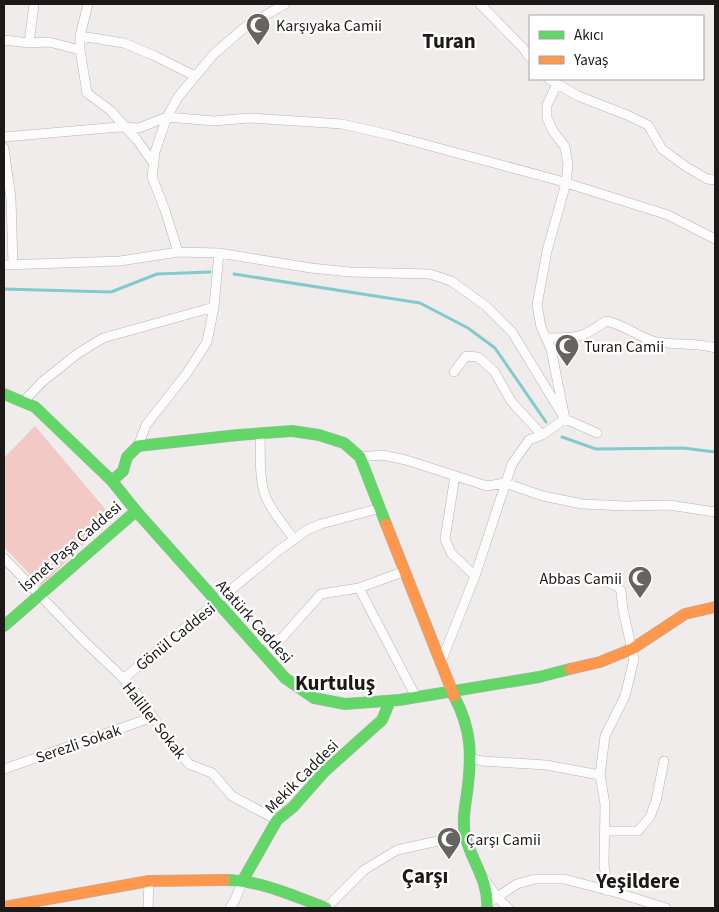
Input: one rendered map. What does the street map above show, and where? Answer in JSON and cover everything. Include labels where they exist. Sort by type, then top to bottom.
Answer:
[{"type":"street","points":[[29,43],[34,4]]},
{"type":"street","points":[[88,4],[80,36],[80,50],[87,93],[110,110],[137,140],[154,164]]},
{"type":"street","points":[[178,252],[152,177],[155,152],[167,117],[178,97],[214,55],[245,28],[285,4]]},
{"type":"street","points":[[480,4],[529,57]]},
{"type":"street","points":[[80,36],[124,44],[155,56],[195,76]]},
{"type":"street","points":[[4,40],[29,43],[49,42],[80,50]]},
{"type":"street","points":[[551,80],[578,96],[648,125],[662,149],[684,166],[707,179],[715,180]]},
{"type":"street","points":[[557,84],[546,105],[547,118],[553,131],[565,147],[568,164],[566,183],[548,251],[537,306],[541,327],[551,349],[565,418]]},
{"type":"street","points":[[4,137],[124,127],[140,128],[167,117],[214,121],[249,118],[342,124],[390,134],[566,183],[668,215],[715,240]]},
{"type":"street","points":[[4,148],[11,199],[8,265],[120,261],[178,252],[219,253],[311,268],[350,272],[430,274],[451,281],[486,306],[512,332],[565,418],[597,432]]},
{"type":"street","points":[[112,481],[123,471],[127,457],[138,446],[146,425],[187,373],[207,342],[214,307],[219,253]]},
{"type":"street","points":[[23,402],[42,382],[77,354],[103,338],[214,307]]},
{"type":"street","points":[[546,338],[576,338],[590,333],[606,321],[616,323],[652,340],[715,348]]},
{"type":"street","points":[[454,372],[466,356],[478,357],[494,371],[510,401],[542,435]]},
{"type":"street","name":"Atatürk Caddesi","points":[[4,394],[35,407],[112,481],[136,511],[285,678],[314,698],[346,704],[390,701],[539,677],[600,662],[632,650],[685,614],[715,607]]},
{"type":"street","points":[[441,662],[475,576],[512,464],[529,440],[542,435],[565,418]]},
{"type":"street","points":[[138,446],[292,431],[319,435],[344,443],[360,456],[441,662],[448,692],[463,712],[470,734],[465,835],[483,876],[491,903]]},
{"type":"street","points":[[260,433],[261,476],[266,498],[294,539]]},
{"type":"street","points":[[360,456],[382,455],[406,460],[487,486],[505,483],[543,496],[582,504],[669,505],[715,512]]},
{"type":"street","points":[[455,476],[445,539],[451,553],[475,576]]},
{"type":"street","name":"Gönül Caddesi","points":[[123,679],[307,530],[321,524],[380,508]]},
{"type":"street","name":"İsmet Paşa Caddesi","points":[[4,626],[136,511]]},
{"type":"street","name":"Haliller Sokak","points":[[4,558],[142,700],[166,737],[189,764],[212,773],[232,796],[277,820]]},
{"type":"street","points":[[255,645],[266,637],[274,640],[281,639],[321,594],[359,588],[405,571]]},
{"type":"street","points":[[600,579],[617,586],[621,592],[634,659],[625,696],[605,736],[600,775],[604,804],[604,865],[608,891]]},
{"type":"street","points":[[359,588],[416,697]]},
{"type":"street","name":"Mekik Caddesi","points":[[243,880],[277,820],[293,807],[324,772],[382,720],[390,701]]},
{"type":"street","name":"Serezli Sokak","points":[[4,769],[153,717]]},
{"type":"street","points":[[470,758],[482,761],[546,765],[600,775]]},
{"type":"street","points":[[605,831],[638,831],[650,817],[656,801],[664,762]]},
{"type":"street","points":[[4,907],[150,881],[243,880],[319,907],[364,870],[397,850],[465,835]]},
{"type":"street","points":[[491,903],[517,884],[536,879],[564,879],[666,908]]},
{"type":"street","points":[[230,908],[243,880]]},
{"type":"street","points":[[148,908],[150,881]]},
{"type":"street","points":[[491,903],[508,908]]},
{"type":"shaded area","points":[[35,426],[112,517],[41,586],[4,547],[4,458]]},
{"type":"waterway","points":[[4,289],[111,292],[157,274],[210,272]]},
{"type":"waterway","points":[[234,274],[420,303],[468,328],[495,348],[546,422]]},
{"type":"waterway","points":[[562,437],[596,449],[683,448],[715,452]]},
{"type":"traffic: fast","points":[[4,394],[35,407],[112,481],[136,511],[285,678],[314,698],[345,704],[399,700],[539,677],[570,669]]},
{"type":"traffic: fast","points":[[112,481],[123,471],[127,457],[138,446],[292,431],[319,435],[344,443],[360,457],[386,524]]},
{"type":"traffic: fast","points":[[4,626],[136,511]]},
{"type":"traffic: fast","points":[[454,696],[464,720],[470,755],[464,830],[485,888],[487,908]]},
{"type":"traffic: fast","points":[[243,880],[277,820],[293,807],[324,772],[382,720],[390,701]]},
{"type":"traffic: fast","points":[[225,880],[264,886],[326,908]]},
{"type":"traffic: slow","points":[[386,524],[454,696]]},
{"type":"traffic: slow","points":[[570,669],[600,662],[632,649],[685,614],[715,607]]},
{"type":"traffic: slow","points":[[4,907],[149,881],[225,880]]},
{"type":"place","name":"Karşıyaka Camii","points":[[258,46]]},
{"type":"place","name":"Turan Camii","points":[[567,367]]},
{"type":"place","name":"Abbas Camii","points":[[640,599]]},
{"type":"place","name":"Çarşı Camii","points":[[449,860]]},
{"type":"district","name":"Turan","points":[[449,41]]},
{"type":"district","name":"Kurtuluş","points":[[335,683]]},
{"type":"district","name":"Çarşı","points":[[425,876]]},
{"type":"district","name":"Yeşildere","points":[[638,881]]}]
